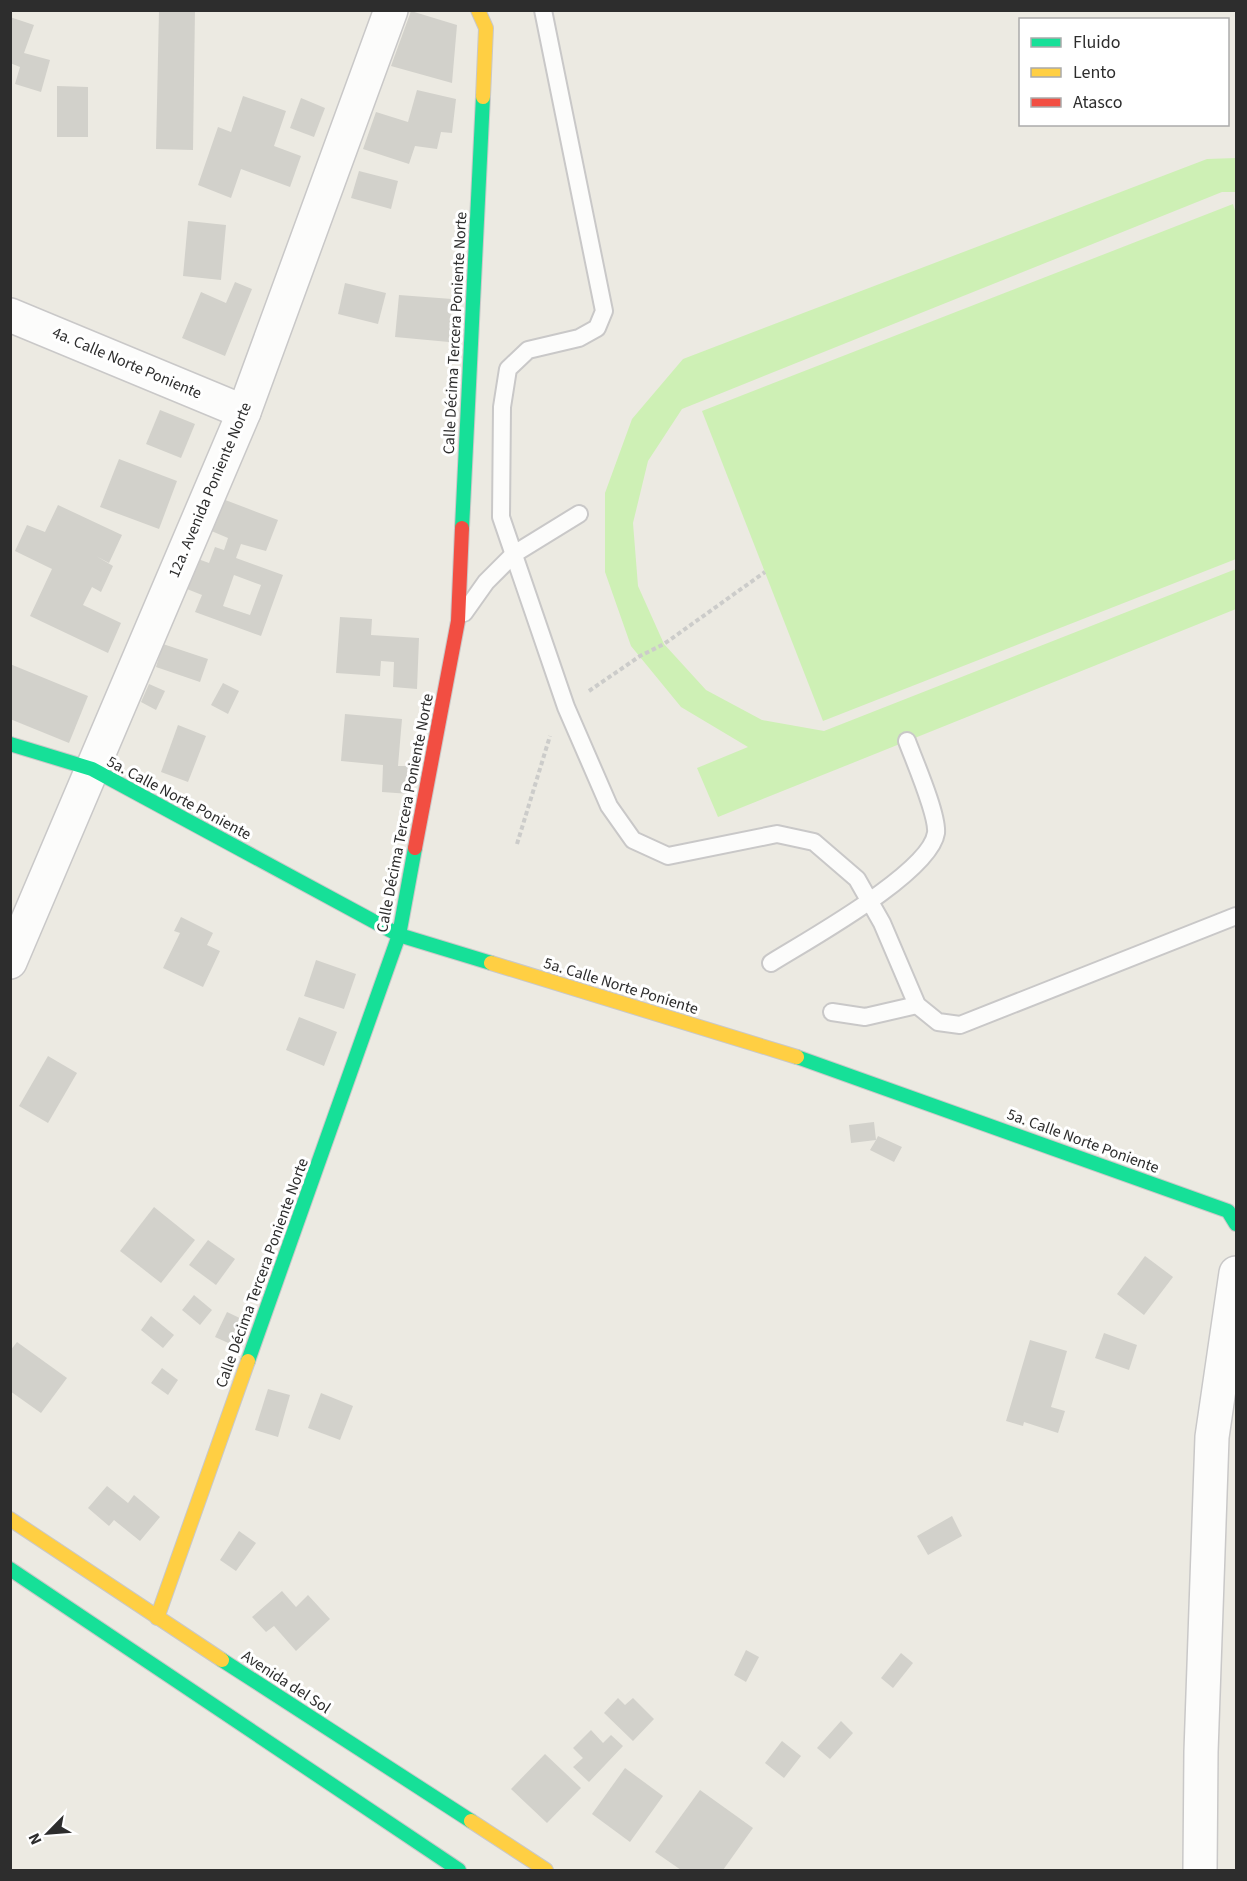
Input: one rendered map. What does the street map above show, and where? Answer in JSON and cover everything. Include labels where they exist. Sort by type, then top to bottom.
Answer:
[{"type":"street","name":"12a. Avenida Poniente Norte","points":[[10,962],[244,412],[391,10]]},
{"type":"street","name":"Calle Décima Tercera Poniente Norte","points":[[157,1618],[399,935],[458,621],[486,28],[478,11]]},
{"type":"street","name":"4a. Calle Norte Poniente","points":[[10,315],[244,412]]},
{"type":"street","name":"5a. Calle Norte Poniente","points":[[10,744],[92,770],[399,935],[817,1063],[1228,1211],[1236,1224]]},
{"type":"street","points":[[1200,1870],[1201,1752],[1212,1437],[1236,1273]]},
{"type":"street","name":"Avenida del Sol","points":[[10,1519],[157,1618],[546,1870]]},
{"type":"street","points":[[10,1569],[459,1870]]},
{"type":"lane","points":[[543,10],[604,311],[597,328],[579,338],[528,350],[508,369],[502,407],[501,517],[566,706],[609,806],[633,840],[668,856],[777,834],[814,842],[857,879],[882,923],[917,1005],[938,1022],[960,1025],[1236,916]]},
{"type":"lane","points":[[458,621],[486,582],[514,554],[579,514]]},
{"type":"lane","points":[[771,963],[848,916],[892,885],[930,848],[936,833],[930,805],[907,741]]},
{"type":"lane","points":[[832,1012],[865,1017],[917,1005]]},
{"type":"path","points":[[517,844],[555,721],[566,706],[639,656],[664,644],[765,572]]},
{"type":"green space","points":[[1236,158],[1236,192],[1222,192],[682,409],[648,461],[633,523],[638,586],[664,644],[706,690],[762,720],[824,731],[1236,569],[1236,609],[718,817],[697,768],[748,747],[681,707],[631,646],[605,572],[605,493],[632,419],[683,359],[1207,159]]},
{"type":"green space","points":[[1233,204],[1236,214],[1236,559],[823,721],[702,411]]},
{"type":"building","points":[[159,10],[195,10],[193,150],[156,149]]},
{"type":"building","points":[[411,11],[457,25],[452,83],[391,66]]},
{"type":"building","points":[[10,17],[34,25],[24,53],[50,60],[41,92],[15,84],[20,67],[10,63]]},
{"type":"building","points":[[57,86],[88,87],[88,137],[57,137]]},
{"type":"building","points":[[417,90],[456,99],[452,133],[441,132],[437,149],[415,146],[409,164],[363,149],[376,112],[408,122]]},
{"type":"building","points":[[243,96],[286,111],[274,146],[301,156],[290,187],[241,169],[231,198],[198,185],[218,127],[231,132]]},
{"type":"building","points":[[301,98],[325,108],[314,137],[290,128]]},
{"type":"building","points":[[359,171],[398,181],[391,209],[351,198]]},
{"type":"building","points":[[188,221],[226,225],[221,280],[183,276]]},
{"type":"building","points":[[235,282],[252,289],[225,356],[182,338],[201,292],[226,303]]},
{"type":"building","points":[[345,283],[386,293],[378,324],[338,314]]},
{"type":"building","points":[[399,295],[452,299],[449,342],[395,337]]},
{"type":"building","points":[[160,410],[195,424],[181,458],[146,444]]},
{"type":"building","points":[[119,459],[177,481],[159,529],[100,507]]},
{"type":"building","points":[[220,498],[278,520],[266,551],[241,544],[236,558],[283,575],[261,636],[195,612],[202,595],[187,589],[198,559],[209,563],[215,547],[224,550],[228,538],[209,530]],"holes":[[[234,575],[261,585],[250,615],[223,606]]]},
{"type":"building","points":[[58,505],[122,535],[109,563],[96,556],[113,566],[101,592],[92,587],[83,605],[121,623],[108,653],[30,616],[52,569],[15,551],[27,525],[45,532]]},
{"type":"building","points":[[340,617],[372,619],[371,635],[419,638],[417,689],[393,687],[394,662],[381,661],[380,676],[336,673]]},
{"type":"building","points":[[163,644],[208,659],[200,682],[156,667]]},
{"type":"building","points":[[10,664],[88,696],[69,743],[10,719]]},
{"type":"building","points":[[223,683],[239,691],[228,714],[211,705]]},
{"type":"building","points":[[149,684],[165,691],[156,710],[141,702]]},
{"type":"building","points":[[345,714],[402,719],[398,766],[411,766],[410,794],[382,792],[383,765],[341,761]]},
{"type":"building","points":[[178,725],[206,736],[188,782],[161,772]]},
{"type":"building","points":[[181,917],[213,933],[207,945],[220,951],[203,987],[163,968],[180,933],[174,931]]},
{"type":"building","points":[[316,960],[356,974],[344,1009],[304,996]]},
{"type":"building","points":[[299,1017],[337,1032],[324,1066],[286,1050]]},
{"type":"building","points":[[48,1056],[77,1073],[48,1123],[19,1106]]},
{"type":"building","points":[[874,1122],[876,1140],[851,1143],[849,1125]]},
{"type":"building","points":[[878,1136],[902,1147],[894,1162],[870,1150]]},
{"type":"building","points":[[154,1207],[195,1240],[161,1283],[120,1251]]},
{"type":"building","points":[[208,1240],[235,1259],[216,1285],[189,1265]]},
{"type":"building","points":[[1145,1256],[1173,1277],[1144,1315],[1117,1294]]},
{"type":"building","points":[[194,1295],[212,1310],[200,1325],[182,1310]]},
{"type":"building","points":[[227,1312],[246,1321],[235,1346],[215,1337]]},
{"type":"building","points":[[151,1316],[174,1335],[163,1348],[141,1330]]},
{"type":"building","points":[[1104,1333],[1137,1345],[1129,1370],[1095,1358]]},
{"type":"building","points":[[1030,1340],[1067,1351],[1051,1407],[1065,1411],[1058,1433],[1024,1422],[1023,1426],[1006,1421]]},
{"type":"building","points":[[17,1342],[67,1378],[41,1413],[10,1391],[10,1351]]},
{"type":"building","points":[[162,1368],[178,1380],[168,1395],[151,1383]]},
{"type":"building","points":[[268,1389],[290,1395],[278,1437],[255,1430]]},
{"type":"building","points":[[321,1393],[353,1406],[340,1440],[308,1428]]},
{"type":"building","points":[[107,1486],[128,1503],[134,1495],[160,1517],[140,1541],[114,1520],[109,1526],[88,1508]]},
{"type":"building","points":[[952,1516],[962,1536],[928,1555],[917,1536]]},
{"type":"building","points":[[239,1531],[256,1543],[236,1571],[220,1560]]},
{"type":"building","points":[[282,1591],[296,1607],[308,1595],[330,1619],[296,1651],[274,1626],[266,1632],[252,1617]]},
{"type":"building","points":[[746,1650],[759,1657],[746,1682],[734,1675]]},
{"type":"building","points":[[901,1653],[913,1663],[893,1688],[881,1678]]},
{"type":"building","points":[[618,1698],[625,1705],[633,1698],[654,1719],[633,1741],[604,1713]]},
{"type":"building","points":[[841,1721],[853,1733],[830,1759],[817,1748]]},
{"type":"building","points":[[591,1730],[603,1743],[611,1735],[623,1746],[589,1782],[573,1767],[583,1758],[573,1748]]},
{"type":"building","points":[[782,1741],[801,1756],[784,1778],[765,1763]]},
{"type":"building","points":[[545,1754],[581,1788],[547,1823],[511,1789]]},
{"type":"building","points":[[625,1768],[663,1796],[630,1842],[592,1814]]},
{"type":"building","points":[[700,1790],[753,1828],[723,1870],[681,1870],[655,1852]]},
{"type":"traffic: fast","points":[[462,528],[483,97]]},
{"type":"traffic: fast","points":[[10,744],[92,769],[399,935],[491,963]]},
{"type":"traffic: fast","points":[[248,1361],[399,935],[415,848]]},
{"type":"traffic: fast","points":[[797,1057],[1228,1211],[1236,1224]]},
{"type":"traffic: fast","points":[[10,1569],[459,1870]]},
{"type":"traffic: fast","points":[[222,1660],[471,1821]]},
{"type":"traffic: slow","points":[[478,10],[486,28],[483,97]]},
{"type":"traffic: slow","points":[[491,963],[797,1057]]},
{"type":"traffic: slow","points":[[157,1618],[248,1361]]},
{"type":"traffic: slow","points":[[10,1519],[222,1660]]},
{"type":"traffic: slow","points":[[471,1821],[546,1870]]},
{"type":"traffic: jam","points":[[415,848],[458,621],[462,528]]}]
